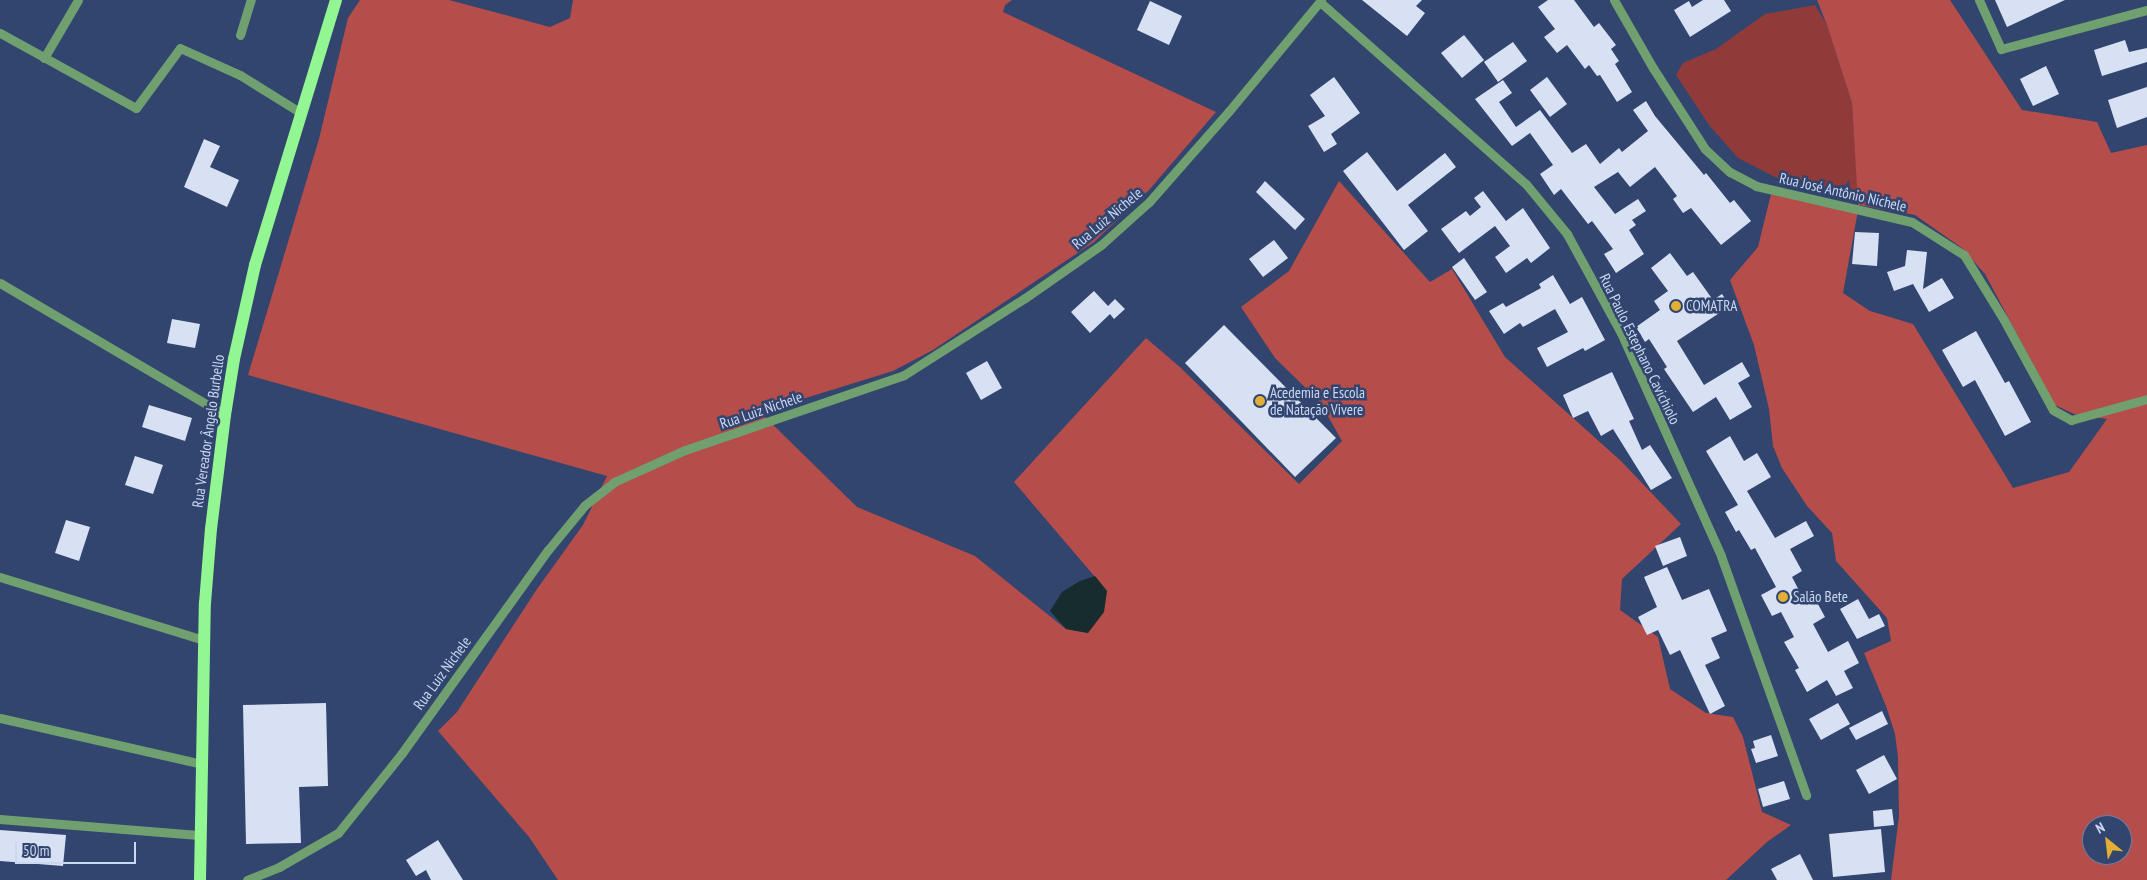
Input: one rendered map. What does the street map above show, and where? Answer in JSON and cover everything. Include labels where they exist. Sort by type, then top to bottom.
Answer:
[{"type":"main road","name":"Rua Vereador Ângelo Burbello","points":[[200,880],[207,564],[225,415],[236,350],[255,264],[336,0]]},
{"type":"street","points":[[44,58],[78,0]]},
{"type":"street","points":[[240,35],[251,0]]},
{"type":"street","name":"Rua José Antônio Nichele","points":[[1614,0],[1653,68],[1705,149],[1730,172],[1756,186],[1912,222],[1964,255],[2004,320],[2053,410],[2071,420],[2147,398]]},
{"type":"street","points":[[1979,0],[2001,48],[2147,10]]},
{"type":"street","name":"Rua Paulo Estephano Cavichiolo","points":[[1320,1],[1526,184],[1567,234],[1621,333],[1721,556],[1806,796]]},
{"type":"street","name":"Rua Luiz Nichele","points":[[247,880],[279,867],[338,833],[402,753],[548,550],[585,505],[614,482],[685,450],[904,376],[1025,298],[1101,245],[1149,202],[1230,111],[1320,1]]},
{"type":"street","points":[[0,33],[136,108],[180,48],[240,75],[301,112]]},
{"type":"street","points":[[0,283],[225,415]]},
{"type":"street","points":[[0,577],[204,640]]},
{"type":"street","points":[[0,718],[203,764]]},
{"type":"street","points":[[0,819],[202,835]]},
{"type":"shaded area","points":[[360,0],[449,0],[550,27],[570,18],[573,0],[1012,0],[1005,5],[1003,12],[1216,112],[1149,190],[1094,242],[933,350],[893,371],[760,412],[857,507],[975,556],[1066,629],[1088,633],[1107,591],[1014,482],[1146,338],[1181,368],[1299,484],[1342,441],[1320,402],[1275,358],[1241,307],[1289,271],[1339,181],[1430,282],[1452,269],[1505,357],[1621,461],[1681,524],[1622,579],[1620,610],[1658,637],[1670,689],[1706,713],[1733,717],[1743,737],[1762,812],[1791,825],[1767,842],[1726,880],[558,880],[529,837],[438,731],[457,712],[537,589],[583,525],[607,476],[248,375],[319,139],[348,18]]},
{"type":"shaded area","points":[[1817,0],[1950,0],[2022,110],[2097,122],[2111,153],[2147,145],[2147,880],[1891,880],[1899,816],[1898,757],[1895,734],[1886,706],[1864,653],[1891,641],[1887,618],[1836,561],[1832,533],[1807,506],[1782,468],[1773,446],[1769,409],[1754,345],[1730,280],[1758,247],[1771,194],[1858,205],[1852,103]],"holes":[[[1859,205],[1915,215],[1962,248],[1985,274],[2055,405],[2074,414],[2107,419],[2069,472],[2013,488],[1913,324],[1870,311],[1843,293]]]},
{"type":"shaded area","points":[[1815,5],[1827,25],[1852,103],[1858,198],[1777,178],[1738,158],[1709,125],[1676,75],[1683,63],[1716,49],[1765,14]]},
{"type":"shaded area","points":[[1095,576],[1107,591],[1104,612],[1088,633],[1066,629],[1050,611],[1062,592],[1080,581]]},
{"type":"building","points":[[1362,0],[1422,0],[1416,6],[1425,13],[1407,36]]},
{"type":"building","points":[[1548,0],[1574,0],[1594,27],[1599,23],[1616,45],[1611,49],[1619,61],[1615,64],[1632,92],[1617,102],[1600,75],[1597,76],[1589,65],[1585,69],[1567,45],[1557,53],[1544,37],[1555,29],[1538,7]]},
{"type":"building","points":[[1703,0],[1724,0],[1731,11],[1690,37],[1674,10],[1689,1],[1692,7]]},
{"type":"building","points":[[1995,0],[2065,0],[2007,27]]},
{"type":"building","points":[[1150,1],[1182,16],[1169,45],[1137,30]]},
{"type":"building","points":[[1464,35],[1484,60],[1462,78],[1441,53]]},
{"type":"building","points":[[2125,40],[2129,52],[2147,48],[2147,62],[2102,76],[2094,50]]},
{"type":"building","points":[[1513,42],[1527,61],[1498,82],[1484,62]]},
{"type":"building","points":[[2046,66],[2059,94],[2033,106],[2020,79]]},
{"type":"building","points":[[1334,77],[1360,113],[1331,134],[1337,144],[1324,152],[1308,126],[1325,116],[1310,95]]},
{"type":"building","points":[[1547,77],[1567,104],[1550,117],[1530,90]]},
{"type":"building","points":[[1503,80],[1512,93],[1499,102],[1516,127],[1540,110],[1572,153],[1586,144],[1600,164],[1619,148],[1622,152],[1648,131],[1633,110],[1646,101],[1655,116],[1704,175],[1706,173],[1730,203],[1734,200],[1751,221],[1721,245],[1691,208],[1683,213],[1673,199],[1677,196],[1655,167],[1630,187],[1618,172],[1594,187],[1615,214],[1638,199],[1646,211],[1632,220],[1636,225],[1629,230],[1644,254],[1616,273],[1604,254],[1613,249],[1592,221],[1588,224],[1561,189],[1554,195],[1540,174],[1553,165],[1530,133],[1512,146],[1475,99]]},
{"type":"building","points":[[2147,87],[2147,117],[2117,128],[2108,100]]},
{"type":"building","points":[[204,139],[220,146],[210,167],[239,180],[227,207],[184,187]]},
{"type":"building","points":[[1367,152],[1397,191],[1445,153],[1456,167],[1408,205],[1428,231],[1404,250],[1343,171]]},
{"type":"building","points":[[1265,181],[1305,219],[1295,230],[1256,192]]},
{"type":"building","points":[[1483,191],[1506,221],[1523,208],[1550,248],[1531,263],[1527,258],[1506,273],[1495,257],[1510,246],[1495,226],[1459,253],[1441,229],[1466,211],[1470,216],[1481,207],[1474,198]]},
{"type":"building","points":[[1855,232],[1879,233],[1877,266],[1852,264]]},
{"type":"building","points":[[1274,240],[1288,258],[1263,277],[1249,259]]},
{"type":"building","points":[[1907,250],[1927,252],[1923,289],[1942,278],[1954,298],[1929,312],[1913,284],[1894,291],[1887,272],[1905,266]]},
{"type":"building","points":[[1670,253],[1687,276],[1693,272],[1713,300],[1722,294],[1730,306],[1677,341],[1704,385],[1742,362],[1750,376],[1738,383],[1752,407],[1730,420],[1716,397],[1693,412],[1664,369],[1667,367],[1649,339],[1645,342],[1636,327],[1660,310],[1654,301],[1668,291],[1651,268]]},
{"type":"building","points":[[1464,258],[1487,292],[1475,300],[1452,267]]},
{"type":"building","points":[[1553,275],[1570,304],[1582,297],[1605,340],[1585,351],[1583,348],[1547,367],[1537,348],[1568,332],[1555,309],[1523,327],[1520,323],[1504,334],[1489,311],[1503,303],[1506,307],[1541,288],[1539,284]]},
{"type":"building","points":[[1094,291],[1108,306],[1115,299],[1125,309],[1114,319],[1110,314],[1090,333],[1071,312]]},
{"type":"building","points":[[172,319],[200,324],[195,348],[167,343]]},
{"type":"building","name":"Acedemia e Escola de Natação Vivere","points":[[1224,325],[1336,438],[1295,477],[1185,363]]},
{"type":"building","points":[[1976,331],[2005,383],[2009,381],[2031,422],[2005,436],[1975,380],[1963,387],[1942,350]]},
{"type":"building","points":[[987,361],[1002,388],[981,400],[966,373]]},
{"type":"building","points":[[1612,372],[1634,419],[1629,421],[1642,450],[1650,445],[1672,478],[1651,490],[1613,429],[1601,436],[1588,411],[1573,418],[1563,395]]},
{"type":"building","points":[[149,405],[192,418],[185,441],[142,427]]},
{"type":"building","points":[[1730,436],[1744,461],[1757,453],[1771,477],[1747,491],[1775,538],[1806,521],[1814,536],[1790,549],[1802,571],[1792,577],[1804,600],[1813,595],[1825,617],[1813,624],[1828,652],[1848,641],[1859,663],[1844,671],[1853,688],[1836,696],[1827,680],[1807,692],[1795,670],[1799,668],[1784,642],[1794,637],[1781,612],[1772,616],[1761,595],[1776,587],[1755,548],[1751,550],[1739,530],[1736,532],[1725,512],[1738,505],[1706,451]]},
{"type":"building","points":[[135,456],[163,465],[153,494],[125,485]]},
{"type":"building","points":[[66,520],[90,527],[79,561],[55,553]]},
{"type":"building","points":[[1680,537],[1687,556],[1663,566],[1655,546]]},
{"type":"building","points":[[1667,567],[1682,600],[1709,589],[1727,631],[1711,638],[1720,658],[1705,665],[1725,706],[1710,714],[1680,650],[1670,655],[1658,630],[1647,635],[1638,617],[1657,607],[1644,577]]},
{"type":"building","points":[[1858,599],[1869,619],[1879,614],[1885,626],[1857,639],[1840,609]]},
{"type":"building","points":[[326,703],[328,786],[299,787],[301,843],[246,844],[243,705]]},
{"type":"building","points":[[1838,703],[1850,724],[1821,740],[1809,719]]},
{"type":"building","points":[[1882,711],[1888,724],[1856,740],[1849,728]]},
{"type":"building","points":[[1771,735],[1778,756],[1756,763],[1751,749],[1755,748],[1753,741]]},
{"type":"building","points":[[1884,755],[1897,779],[1869,794],[1856,770]]},
{"type":"building","points":[[1784,781],[1790,799],[1763,807],[1758,789]]},
{"type":"building","points":[[1892,809],[1894,825],[1874,827],[1873,811]]},
{"type":"building","points":[[1881,829],[1885,872],[1833,877],[1829,834]]},
{"type":"building","points":[[0,830],[66,835],[63,866],[0,861]]},
{"type":"building","points":[[438,840],[463,880],[431,880],[426,870],[416,876],[406,860]]},
{"type":"building","points":[[1800,854],[1813,880],[1777,880],[1771,869]]},
{"type":"place","name":"COMATRA","points":[[1676,306]]},
{"type":"place","name":"Acedemia e Escola de Natação Vivere","points":[[1260,401]]},
{"type":"place","name":"Salão Bete","points":[[1783,597]]}]
